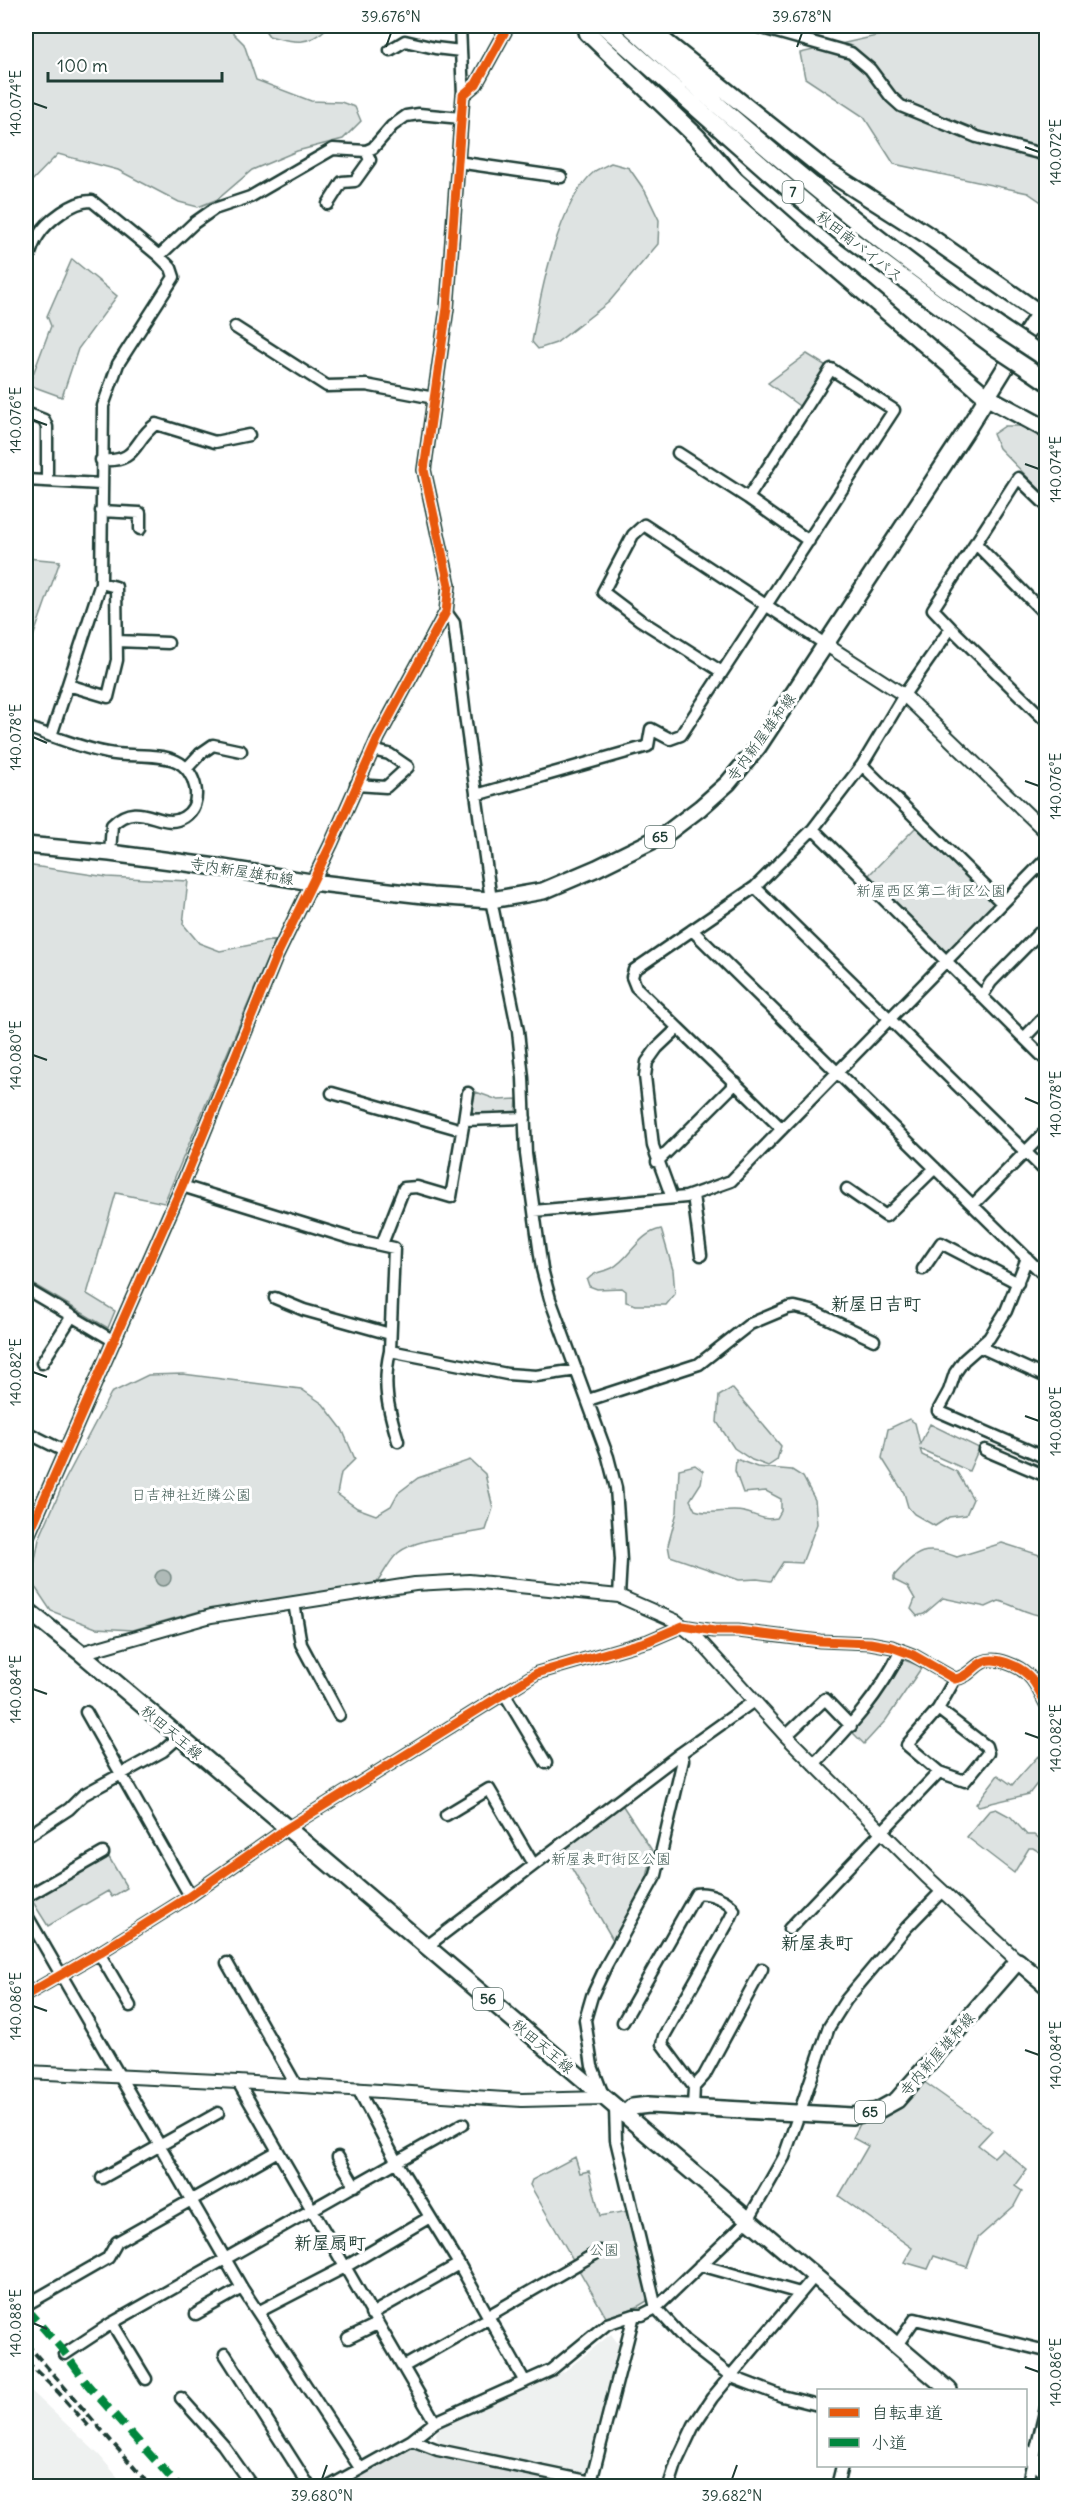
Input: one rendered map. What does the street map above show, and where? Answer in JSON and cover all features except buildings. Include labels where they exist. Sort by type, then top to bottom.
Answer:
[{"type":"highway","points":[[586,26],[588,33],[697,137],[735,180],[987,397],[1047,429]]},
{"type":"highway","name":"秋田南バイパス","points":[[604,26],[838,230],[994,346],[1047,381]]},
{"type":"highway","name":"秋田南バイパス","points":[[630,26],[841,210],[908,262],[1043,356]]},
{"type":"highway","points":[[645,26],[824,169],[1044,311]]},
{"type":"main road","name":"寺内新屋雄和線","points":[[26,845],[224,867],[311,882],[432,896],[491,900],[543,891],[597,868],[666,834],[728,783],[758,747],[1044,311]]},
{"type":"main road","name":"秋田天王線","points":[[26,1609],[81,1653],[948,2389]]},
{"type":"main road","name":"寺内新屋雄和線","points":[[615,2107],[649,2105],[852,2116],[877,2110],[897,2100],[1018,1961]]},
{"type":"main road","points":[[1018,1961],[1047,1985]]},
{"type":"main road","points":[[1029,2457],[1047,2471]]},
{"type":"street","points":[[26,1540],[182,1186],[276,957],[331,843],[372,750],[446,612],[448,585],[424,470],[447,308],[463,95],[460,26]]},
{"type":"street","points":[[463,95],[476,84],[508,26]]},
{"type":"street","points":[[755,26],[786,30],[851,53],[870,69],[891,97],[901,106],[977,137],[1047,155]]},
{"type":"street","points":[[390,50],[405,41],[462,51]]},
{"type":"street","points":[[159,256],[194,223],[214,209],[250,197],[333,149],[366,151],[373,148],[392,126],[406,116],[419,114],[461,118]]},
{"type":"street","points":[[328,204],[342,182],[355,181],[370,160],[366,151]]},
{"type":"street","points":[[458,162],[561,177]]},
{"type":"street","points":[[26,267],[37,236],[49,223],[87,201],[92,201],[100,205],[159,256],[171,268],[174,277],[118,364],[103,406],[101,583],[51,736]]},
{"type":"street","points":[[235,327],[327,386],[366,386],[434,398]]},
{"type":"street","points":[[476,795],[648,746],[651,729],[670,739],[681,735],[894,410],[831,369],[748,498]]},
{"type":"street","points":[[26,413],[44,420],[47,427],[46,480]]},
{"type":"street","points":[[101,460],[118,462],[129,455],[156,424],[215,442],[249,435]]},
{"type":"street","points":[[678,453],[748,498],[808,541]]},
{"type":"street","points":[[1047,505],[1018,478],[933,609],[1047,721]]},
{"type":"street","points":[[26,480],[101,484]]},
{"type":"street","points":[[101,511],[141,513],[140,529]]},
{"type":"street","points":[[722,672],[640,620],[603,592],[633,535],[644,525],[904,695],[1047,832]]},
{"type":"street","points":[[975,543],[1047,615]]},
{"type":"street","points":[[68,685],[108,697],[117,660],[116,587],[101,583]]},
{"type":"street","points":[[446,612],[454,622],[491,900],[518,1031],[526,1154],[542,1269],[550,1299],[588,1400],[616,1488],[621,1560],[619,1596]]},
{"type":"street","points":[[783,1129],[636,987],[632,977],[634,970],[755,887],[813,829],[862,765],[904,695],[951,628]]},
{"type":"street","points":[[117,641],[168,643]]},
{"type":"street","points":[[26,727],[109,753],[175,760],[187,768],[196,787],[193,806],[184,817],[172,821],[134,813],[121,816],[112,825],[110,853]]},
{"type":"street","points":[[187,768],[200,754],[213,745],[241,751]]},
{"type":"street","points":[[356,785],[386,787],[408,767],[389,754],[372,750]]},
{"type":"street","points":[[862,765],[1002,903]]},
{"type":"street","points":[[813,829],[1047,1060]]},
{"type":"street","points":[[534,1211],[693,1195],[731,1181],[1047,859]]},
{"type":"street","points":[[755,887],[1047,1172]]},
{"type":"street","points":[[982,996],[991,982],[1047,926]]},
{"type":"street","points":[[692,930],[1047,1277]]},
{"type":"street","points":[[1024,1038],[1047,1015]]},
{"type":"street","points":[[672,1198],[657,1162],[646,1091],[647,1062],[657,1048],[678,1028]]},
{"type":"street","points":[[657,1162],[736,1083]]},
{"type":"street","points":[[332,1093],[463,1125],[525,1118]]},
{"type":"street","points":[[382,1244],[404,1188],[417,1187],[451,1197],[468,1093]]},
{"type":"street","points":[[973,1205],[1047,1131]]},
{"type":"street","points":[[847,1189],[886,1216],[935,1168]]},
{"type":"street","points":[[182,1186],[352,1239],[394,1248],[390,1351],[384,1374],[386,1401],[398,1441]]},
{"type":"street","points":[[693,1195],[701,1255]]},
{"type":"street","points":[[923,1269],[941,1243],[1018,1283]]},
{"type":"street","points":[[1027,1258],[1006,1311],[989,1338],[964,1360],[955,1373],[949,1391],[938,1411],[1047,1458]]},
{"type":"street","points":[[27,1294],[72,1316],[114,1341]]},
{"type":"street","points":[[275,1298],[304,1310],[390,1334]]},
{"type":"street","points":[[588,1400],[699,1364],[750,1324],[795,1307],[812,1311],[874,1340]]},
{"type":"street","points":[[42,1363],[72,1316]]},
{"type":"street","points":[[980,1347],[1047,1377]]},
{"type":"street","points":[[390,1351],[507,1374],[536,1376],[577,1370]]},
{"type":"street","points":[[26,1432],[64,1451]]},
{"type":"street","points":[[985,1450],[1047,1476]]},
{"type":"street","points":[[81,1653],[211,1616],[415,1584],[469,1581],[619,1596],[651,1609],[683,1626],[698,1639],[786,1736],[942,1891],[1018,1961]]},
{"type":"street","points":[[294,1603],[301,1644],[339,1715]]},
{"type":"street","points":[[26,1995],[190,1896],[286,1829],[537,1673],[648,1641],[683,1626],[820,1641],[870,1643],[901,1650],[955,1679],[963,1678],[984,1661],[995,1660],[1013,1665],[1029,1676],[1047,1704]]},
{"type":"street","points":[[814,1764],[851,1726],[888,1678],[901,1650]]},
{"type":"street","points":[[938,1709],[986,1746],[988,1753],[965,1781],[939,1772],[907,1745],[938,1709],[955,1679]]},
{"type":"street","points":[[504,1693],[546,1763]]},
{"type":"street","points":[[786,1736],[825,1699],[851,1726]]},
{"type":"street","points":[[426,1947],[681,1753],[754,1701]]},
{"type":"street","points":[[86,1712],[190,1896]]},
{"type":"street","points":[[26,1837],[69,1809],[83,1795],[163,1752],[179,1737]]},
{"type":"street","points":[[681,1753],[683,1760],[657,1875],[607,1964],[592,1996],[585,2020],[592,2066],[615,2107],[616,2140],[656,2308],[686,2341],[732,2377],[782,2396],[817,2405]]},
{"type":"street","points":[[789,1929],[939,1772]]},
{"type":"street","points":[[446,1815],[489,1789],[533,1864]]},
{"type":"street","points":[[26,1897],[104,1853]]},
{"type":"street","points":[[330,2487],[412,2440],[435,2422],[551,2370],[608,2324],[634,2315],[642,2315],[656,2308],[748,2220],[784,2157],[829,2027],[846,2000],[899,1936],[942,1891]]},
{"type":"street","points":[[623,2022],[696,1894],[705,1892],[731,1905],[734,1910],[730,1919],[664,2036],[662,2044],[694,2086],[693,2107]]},
{"type":"street","points":[[26,1914],[242,2288],[360,2468]]},
{"type":"street","points":[[99,1953],[130,2006]]},
{"type":"street","points":[[227,1963],[296,2085]]},
{"type":"street","points":[[694,2086],[704,2076],[762,1969]]},
{"type":"street","points":[[26,2072],[296,2085],[615,2107]]},
{"type":"street","points":[[238,2082],[376,2324],[435,2422]]},
{"type":"street","points":[[357,2089],[397,2163],[459,2264],[525,2382]]},
{"type":"street","points":[[102,2178],[218,2113]]},
{"type":"street","points":[[65,2354],[112,2323],[463,2124]]},
{"type":"street","points":[[26,2305],[108,2258],[117,2242],[278,2151]]},
{"type":"street","points":[[338,2157],[355,2186]]},
{"type":"street","points":[[258,2312],[345,2267],[430,2217]]},
{"type":"street","points":[[403,2367],[600,2251]]},
{"type":"street","points":[[371,2314],[459,2264]]},
{"type":"street","points":[[700,2265],[800,2293]]},
{"type":"street","points":[[669,2487],[677,2461],[694,2425],[712,2398],[814,2277]]},
{"type":"street","points":[[196,2314],[242,2288]]},
{"type":"street","points":[[591,2482],[634,2315]]},
{"type":"street","points":[[897,2345],[915,2319],[1047,2351]]},
{"type":"street","points":[[112,2323],[146,2379]]},
{"type":"street","points":[[348,2338],[376,2324]]},
{"type":"street","points":[[225,2354],[309,2487]]},
{"type":"street","points":[[181,2398],[223,2445],[252,2487]]},
{"type":"street","points":[[1027,2487],[1029,2457],[1047,2408]]},
{"type":"street","points":[[412,2440],[438,2450],[611,2487]]},
{"type":"street","points":[[837,2487],[842,2467]]},
{"type":"shaded area","points":[[163,1570],[171,1578],[163,1586],[155,1578]]},
{"type":"shaded area","points":[[611,2334],[619,2345],[587,2478],[439,2446],[436,2434],[442,2422],[565,2371]]},
{"type":"shaded area","points":[[26,2386],[99,2455],[125,2486],[26,2486]]},
{"type":"green space","points":[[26,26],[232,26],[231,31],[244,44],[256,80],[311,101],[341,102],[355,107],[361,121],[343,139],[297,151],[252,170],[218,199],[198,207],[179,202],[118,170],[58,154],[26,187]]},
{"type":"green space","points":[[262,26],[327,26],[327,28],[313,38],[300,41],[269,36]]},
{"type":"green space","points":[[921,26],[1046,26],[1046,205],[1028,193],[894,164],[864,117],[805,78],[800,53]]},
{"type":"green space","points":[[611,163],[629,168],[645,191],[659,220],[658,244],[609,302],[556,343],[538,349],[532,342],[535,323],[561,226],[582,185],[595,171]]},
{"type":"green space","points":[[72,259],[117,296],[78,349],[62,397],[29,385],[51,326],[47,316]]},
{"type":"green space","points":[[807,354],[828,367],[802,408],[768,383]]},
{"type":"green space","points":[[1005,426],[1020,426],[1046,438],[1046,496],[999,448],[993,434]]},
{"type":"green space","points":[[26,558],[60,561],[26,657]]},
{"type":"green space","name":"新屋西区第二街区公園","points":[[916,827],[994,904],[946,952],[868,876]]},
{"type":"green space","points":[[26,865],[107,877],[188,881],[183,924],[199,943],[220,951],[275,940],[164,1203],[116,1193],[87,1294],[115,1311],[108,1328],[26,1280]]},
{"type":"green space","points":[[476,1092],[498,1100],[517,1099],[516,1111],[475,1115],[471,1110]]},
{"type":"green space","points":[[661,1229],[673,1270],[675,1294],[666,1305],[636,1305],[626,1302],[626,1291],[622,1288],[597,1289],[589,1286],[587,1280],[590,1277],[619,1264],[646,1236]]},
{"type":"green space","name":"日吉神社近隣公園","points":[[183,1374],[301,1389],[323,1404],[342,1429],[355,1459],[341,1473],[337,1494],[357,1508],[376,1515],[391,1506],[398,1493],[418,1478],[470,1460],[485,1474],[493,1508],[486,1530],[428,1540],[406,1548],[395,1556],[376,1584],[200,1611],[133,1630],[96,1628],[51,1611],[31,1581],[39,1539],[65,1480],[111,1393],[148,1375]]},
{"type":"green space","points":[[732,1388],[781,1446],[777,1460],[768,1466],[752,1460],[734,1448],[717,1422],[719,1396]]},
{"type":"green space","points":[[909,1419],[915,1423],[920,1444],[930,1424],[979,1448],[969,1471],[920,1449],[922,1455],[957,1472],[973,1499],[966,1515],[949,1517],[935,1526],[914,1514],[908,1507],[904,1493],[882,1458],[888,1429]]},
{"type":"green space","points":[[736,1459],[757,1467],[792,1470],[803,1477],[815,1500],[817,1524],[802,1563],[783,1562],[771,1581],[739,1580],[670,1556],[668,1545],[677,1512],[679,1469],[695,1465],[703,1471],[701,1483],[690,1500],[695,1510],[701,1512],[738,1511],[764,1518],[777,1518],[781,1511],[781,1499],[766,1491],[743,1493],[735,1471]]},
{"type":"green space","points":[[1002,1543],[1046,1557],[1046,1615],[1030,1613],[999,1601],[986,1607],[943,1598],[924,1614],[917,1616],[911,1609],[915,1599],[908,1587],[894,1580],[894,1576],[909,1560],[922,1552],[937,1551],[957,1557]]},
{"type":"green space","points":[[902,1659],[922,1667],[886,1720],[864,1744],[851,1731],[885,1689]]},
{"type":"green space","points":[[1038,1756],[1046,1764],[1046,1772],[1029,1794],[979,1806],[976,1804],[998,1775],[1012,1785]]},
{"type":"green space","name":"新屋表町街区公園","points":[[621,1803],[653,1852],[645,1885],[613,1940],[561,1850]]},
{"type":"green space","points":[[996,1809],[1011,1817],[1027,1835],[1035,1835],[1046,1844],[1046,1856],[1029,1848],[1014,1873],[967,1837],[989,1811]]},
{"type":"green space","points":[[107,1854],[127,1888],[112,1897],[108,1891],[48,1926],[31,1899]]},
{"type":"green space","points":[[920,2079],[992,2130],[978,2145],[994,2157],[1002,2149],[1027,2170],[1015,2186],[1022,2191],[1014,2206],[978,2238],[967,2267],[934,2256],[928,2269],[904,2262],[912,2248],[839,2196],[868,2146],[853,2138],[862,2120],[886,2115]]},
{"type":"green space","name":"公園","points":[[575,2157],[580,2173],[589,2171],[600,2216],[627,2211],[649,2294],[647,2301],[637,2307],[606,2317],[530,2185],[532,2180]]},
{"type":"green space","points":[[415,2446],[436,2455],[584,2486],[343,2486],[360,2474]]},
{"type":"railway","points":[[26,2343],[150,2486]]},
{"type":"railway","points":[[26,2361],[91,2429]]},
{"type":"marked path","points":[[26,2309],[62,2349],[88,2385],[178,2486]]},
{"type":"cycle path","points":[[26,1540],[182,1186],[276,957],[331,844],[378,738],[446,612],[449,585],[424,470],[447,308],[463,95],[476,84],[508,26]]},
{"type":"cycle path","points":[[26,1995],[190,1896],[286,1829],[537,1673],[648,1641],[683,1626],[714,1631],[738,1631],[892,1647],[913,1655],[955,1679],[963,1677],[988,1660],[1001,1661],[1019,1668],[1028,1675],[1046,1704]]},
{"type":"district","name":"新屋日吉町","points":[[876,1303]]},
{"type":"district","name":"新屋表町","points":[[817,1942]]},
{"type":"district","name":"新屋扇町","points":[[330,2242]]}]
